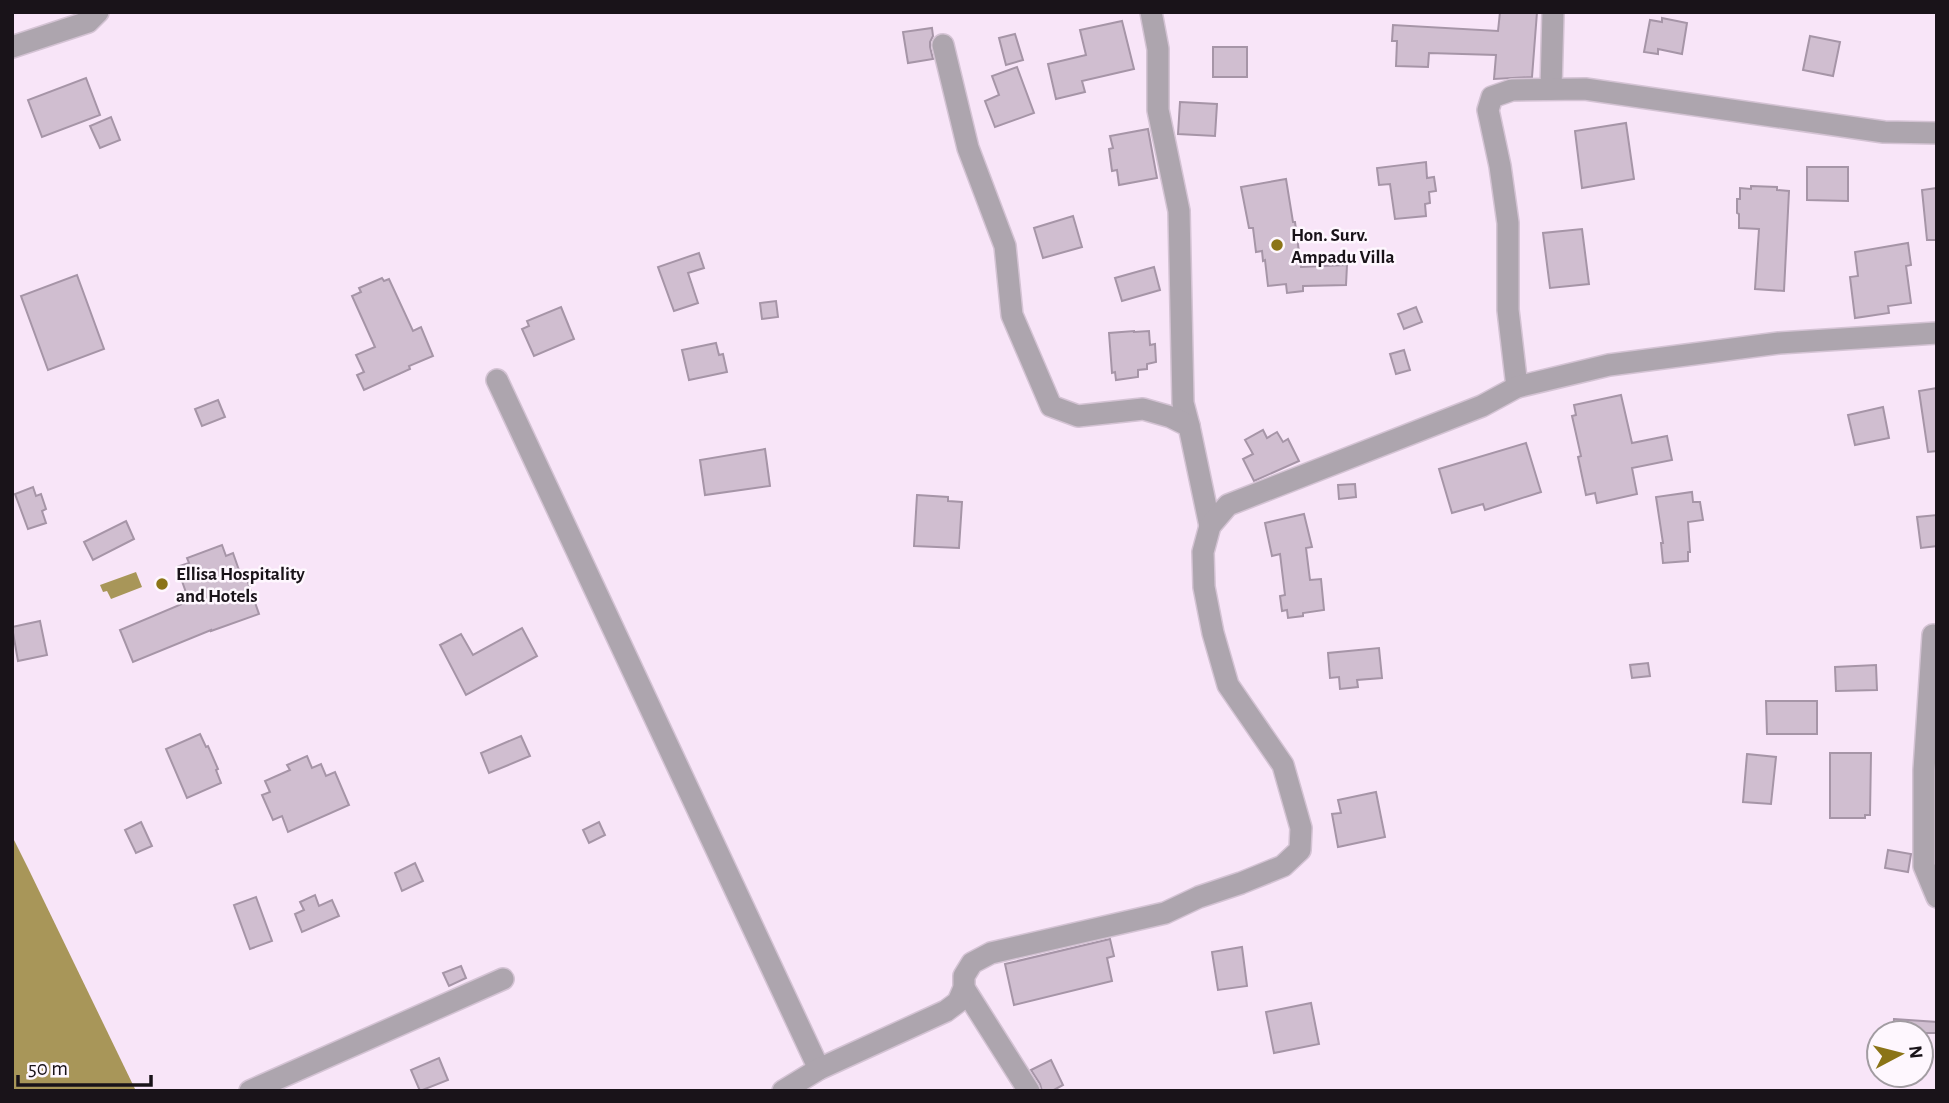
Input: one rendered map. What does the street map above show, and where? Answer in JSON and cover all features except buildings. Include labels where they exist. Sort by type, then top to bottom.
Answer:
[{"type":"street","points":[[12,47],[88,22],[98,12]]},
{"type":"street","points":[[1152,12],[1158,49],[1158,110],[1179,211],[1183,403],[1210,526]]},
{"type":"street","points":[[1551,89],[1553,12]]},
{"type":"street","points":[[943,45],[968,148],[1005,246],[1012,315],[1051,406],[1078,416],[1143,409],[1171,417],[1189,426]]},
{"type":"street","points":[[1517,387],[1508,310],[1507,223],[1500,166],[1488,110],[1492,97],[1512,90],[1585,89],[1884,132],[1937,133]]},
{"type":"street","points":[[783,1091],[819,1069],[946,1011],[958,1002],[964,988],[964,976],[972,963],[991,953],[1165,913],[1199,897],[1283,866],[1300,850],[1301,828],[1283,765],[1228,685],[1213,633],[1204,587],[1203,552],[1210,526],[1228,505],[1482,406],[1517,387],[1609,365],[1766,345],[1937,333]]},
{"type":"street","points":[[497,380],[819,1069]]},
{"type":"street","points":[[1933,635],[1924,771],[1924,866],[1937,897]]},
{"type":"street","points":[[250,1091],[503,979]]},
{"type":"street","points":[[964,988],[1030,1091]]},
{"type":"shaded area","points":[[136,572],[142,587],[111,599],[107,591],[103,592],[100,585]]},
{"type":"shaded area","points":[[12,836],[28,868],[136,1091],[12,1091]]},
{"type":"place","name":"Hon. Surv. Ampadu Villa","points":[[1277,245]]},
{"type":"place","name":"Ellisa Hospitality and Hotels","points":[[162,584]]}]
